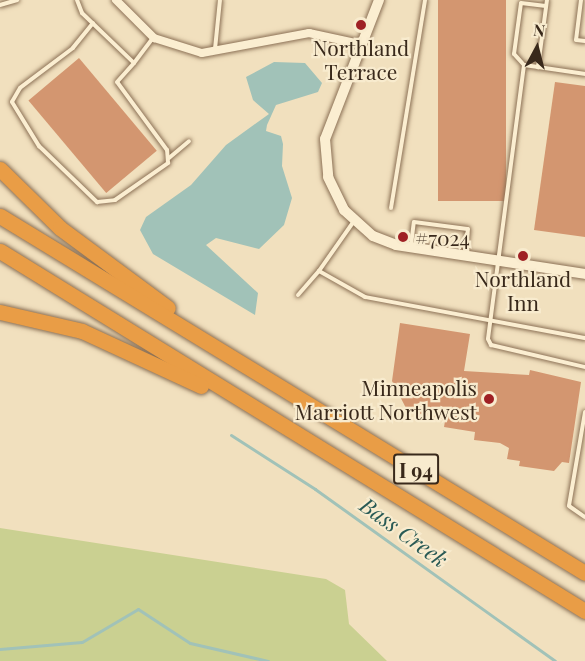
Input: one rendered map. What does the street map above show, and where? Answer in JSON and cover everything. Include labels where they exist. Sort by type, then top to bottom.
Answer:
[{"type":"highway","points":[[0,169],[60,228],[247,367]]},
{"type":"highway","name":"I 94","points":[[0,216],[585,573]]},
{"type":"highway","name":"I 94","points":[[0,251],[585,611]]},
{"type":"highway","points":[[0,312],[107,341],[278,423]]},
{"type":"street","points":[[116,0],[153,38],[184,50],[215,53],[309,33],[360,44]]},
{"type":"street","points":[[379,0],[331,114],[324,154],[332,188],[354,220],[373,236],[410,248],[585,274]]},
{"type":"lane","points":[[0,5],[17,0]]},
{"type":"lane","points":[[77,0],[93,23],[134,63]]},
{"type":"lane","points":[[215,53],[220,0]]},
{"type":"lane","points":[[391,208],[424,0]]},
{"type":"lane","points":[[538,67],[547,0]]},
{"type":"lane","points":[[581,0],[576,39],[585,40]]},
{"type":"lane","points":[[546,6],[521,3],[514,54],[524,65],[585,74]]},
{"type":"lane","points":[[93,23],[73,48],[13,95],[13,108],[47,155],[97,202],[115,200],[189,141]]},
{"type":"lane","points":[[153,38],[117,82],[169,158]]},
{"type":"lane","points":[[524,65],[490,323],[491,345],[585,368]]},
{"type":"lane","points":[[298,295],[319,271],[354,220]]},
{"type":"lane","points":[[410,248],[414,222],[468,229],[465,256]]},
{"type":"lane","points":[[319,271],[365,297],[490,323],[585,338]]},
{"type":"lane","points":[[585,412],[569,506],[585,516]]},
{"type":"green space","points":[[0,528],[326,579],[345,590],[349,624],[387,661],[0,661]]},
{"type":"water","points":[[274,62],[305,63],[322,83],[318,92],[276,105],[267,125],[266,131],[281,136],[283,144],[282,166],[292,198],[284,225],[259,249],[216,238],[206,245],[258,293],[255,315],[153,254],[140,230],[146,217],[191,185],[226,145],[269,114],[253,100],[246,77]]},
{"type":"building","points":[[438,0],[506,0],[506,201],[438,201]]},
{"type":"building","points":[[79,58],[157,151],[106,193],[28,100]]},
{"type":"building","points":[[555,82],[585,86],[585,237],[534,230]]},
{"type":"building","name":"Minneapolis Marriott Northwest","points":[[400,323],[470,334],[464,371],[529,375],[530,370],[581,382],[569,463],[562,462],[554,471],[519,466],[520,461],[507,459],[509,448],[500,443],[474,440],[475,432],[444,427],[445,421],[407,410],[392,381]]},
{"type":"waterway","name":"Bass Creek","points":[[231,435],[315,489],[555,661]]},
{"type":"waterway","points":[[0,649],[82,642],[138,609],[190,643],[268,661]]},
{"type":"place","name":"Northland Terrace","points":[[361,25]]},
{"type":"place","name":"#7024","points":[[403,237]]},
{"type":"place","name":"Northland Inn","points":[[523,256]]},
{"type":"place","name":"Minneapolis Marriott Northwest","points":[[489,399]]}]
